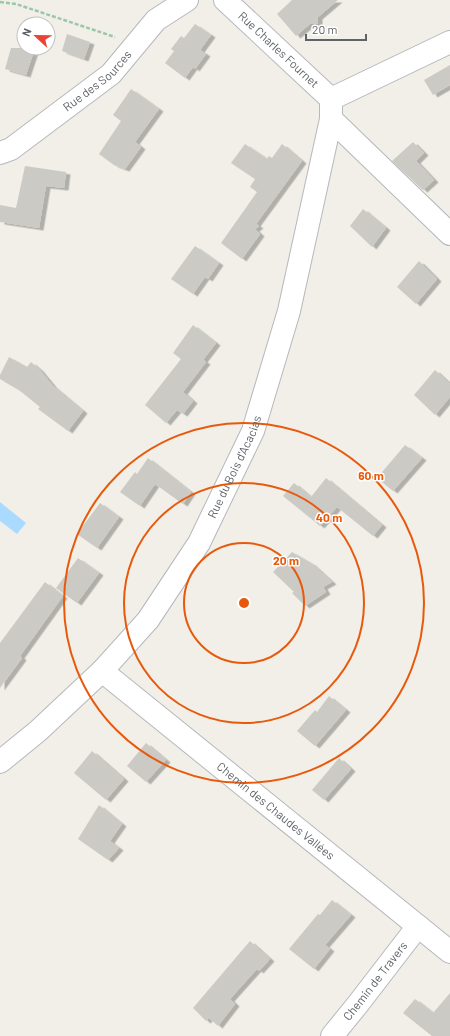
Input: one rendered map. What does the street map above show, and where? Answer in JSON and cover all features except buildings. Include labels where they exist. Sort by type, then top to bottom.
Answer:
[{"type":"street","name":"Rue des Sources","points":[[0,153],[11,149],[111,74],[156,20],[187,0]]},
{"type":"street","name":"Rue Charles Fournet","points":[[225,0],[450,234]]},
{"type":"street","points":[[331,109],[450,42]]},
{"type":"street","name":"Rue du Bois d'Acacias","points":[[0,762],[38,731],[102,671],[148,620],[199,543],[253,431],[289,311],[331,109]]},
{"type":"street","name":"Chemin des Chaudes Vallées","points":[[102,671],[450,952]]},
{"type":"street","name":"Chemin de Travers","points":[[332,1036],[418,926]]},
{"type":"path","points":[[0,2],[16,4],[136,44]]},
{"type":"water","points":[[0,502],[26,523],[17,534],[0,521]]}]
